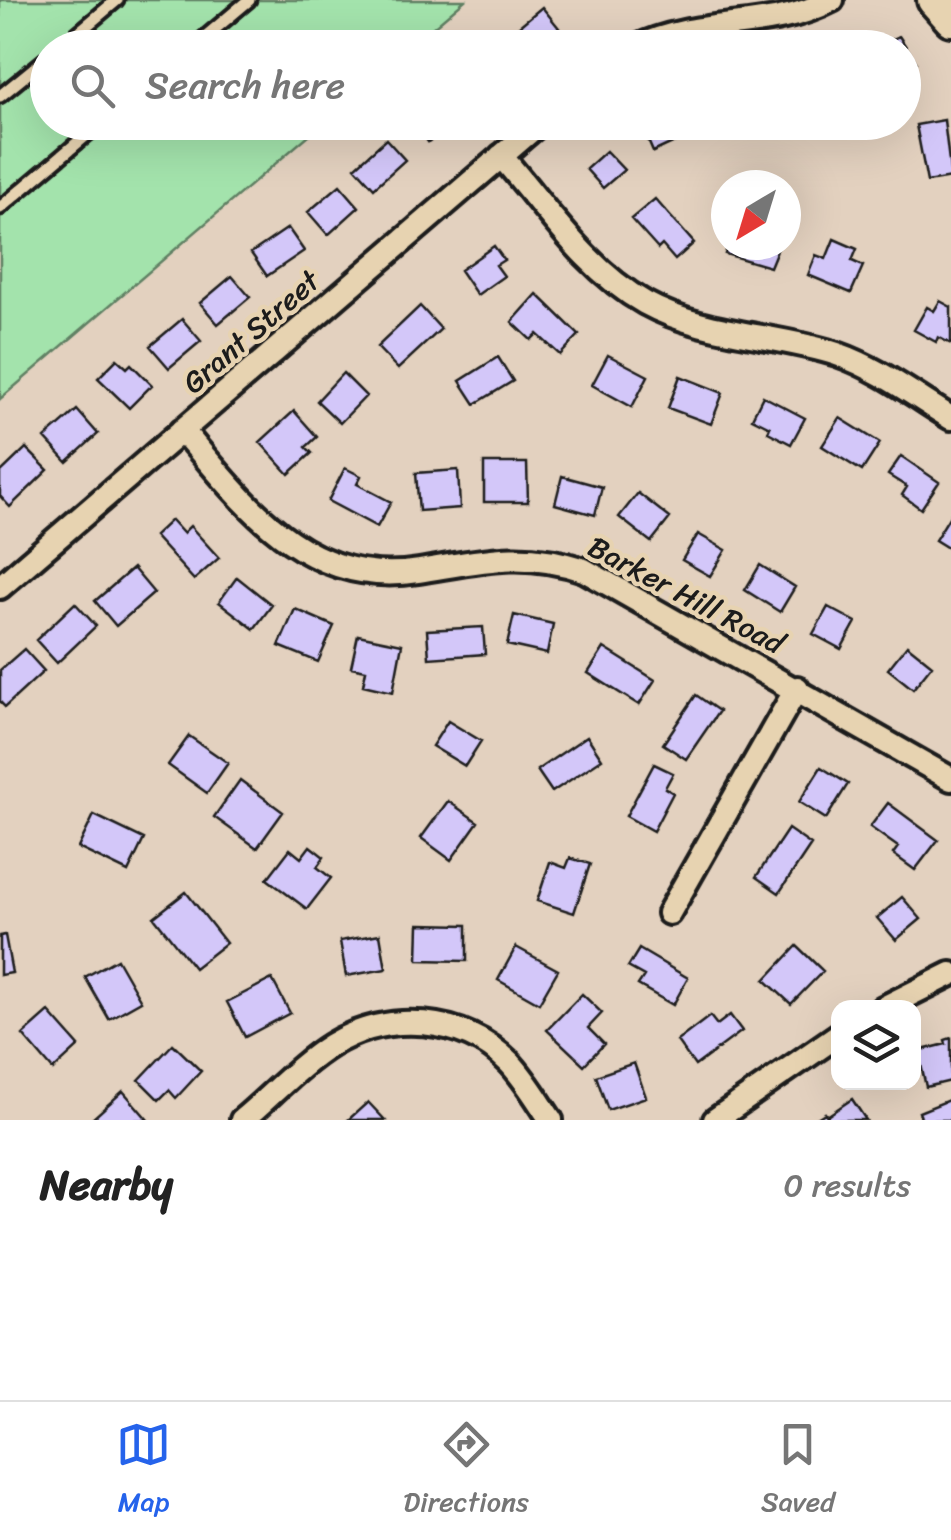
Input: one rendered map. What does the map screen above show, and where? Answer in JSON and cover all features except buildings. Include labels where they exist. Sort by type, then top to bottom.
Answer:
[{"type":"main road","points":[[934,0],[951,20]]},
{"type":"street","points":[[684,30],[787,18],[832,0]]},
{"type":"street","name":"Grant Street","points":[[0,587],[520,140]]},
{"type":"street","points":[[501,156],[599,268],[647,304],[705,324],[836,354],[864,365],[951,418]]},
{"type":"street","name":"Barker Hill Road","points":[[182,430],[269,528],[322,560],[382,572],[412,572],[498,556],[557,561],[611,583],[951,779]]},
{"type":"street","points":[[669,913],[797,688]]},
{"type":"street","points":[[899,1000],[951,974]]},
{"type":"street","points":[[242,1120],[327,1047],[378,1025],[406,1022],[436,1024],[486,1044],[509,1062],[551,1120]]},
{"type":"street","points":[[715,1120],[831,1040]]},
{"type":"lane","points":[[82,30],[118,0]]},
{"type":"lane","points":[[213,30],[249,0]]},
{"type":"lane","points":[[0,96],[30,72]]},
{"type":"lane","points":[[0,208],[81,140]]},
{"type":"green space","points":[[0,0],[465,0],[430,30],[30,30],[30,140],[303,140],[0,399]]}]
